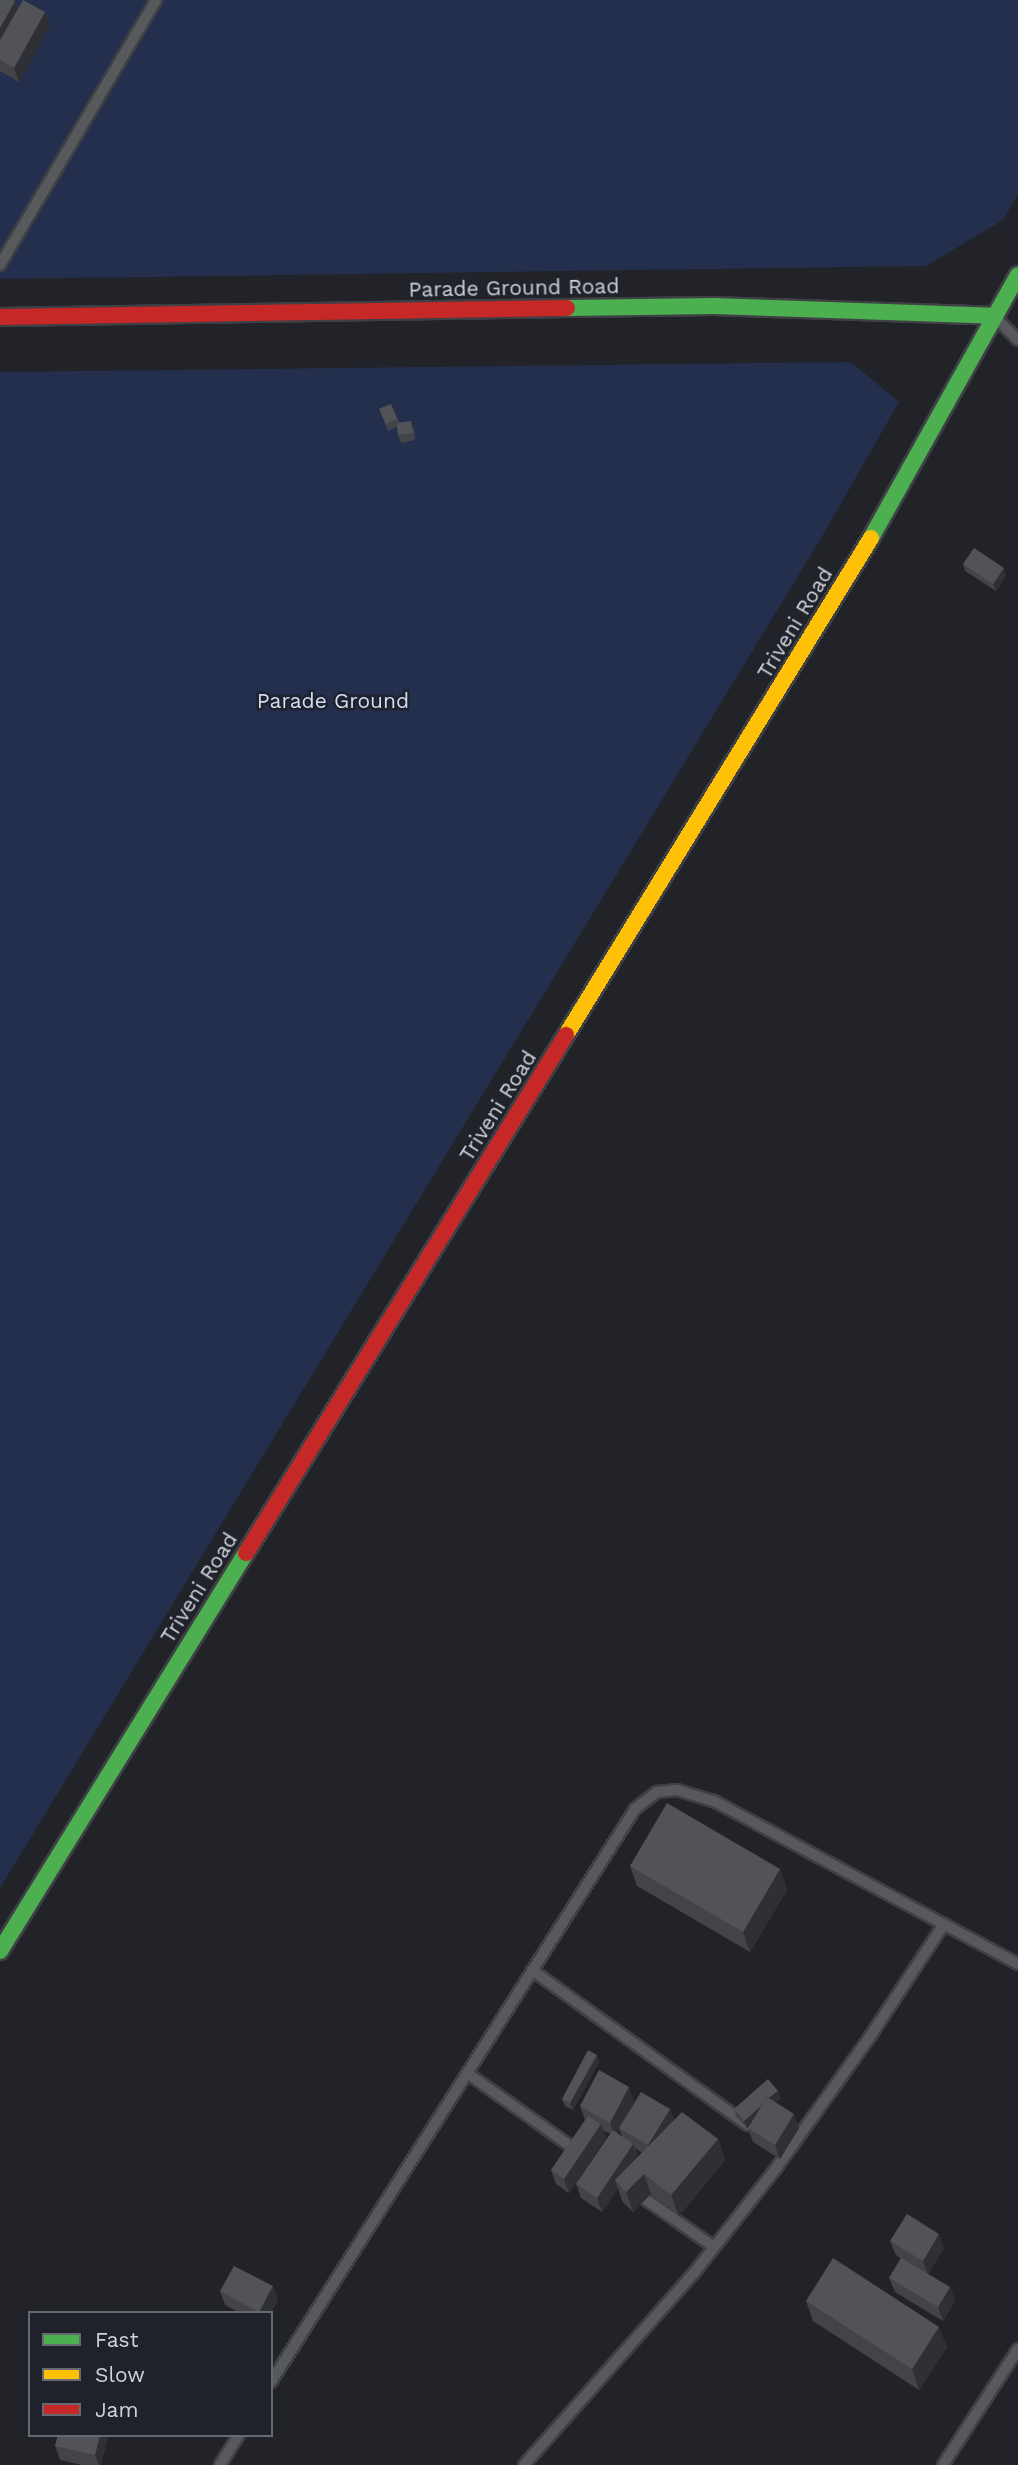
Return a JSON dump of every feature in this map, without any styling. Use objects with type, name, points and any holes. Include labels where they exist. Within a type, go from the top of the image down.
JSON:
[{"type":"main road","name":"Triveni Road","points":[[0,1951],[841,590],[1018,275]]},
{"type":"main road","name":"Parade Ground Road","points":[[0,317],[714,306],[994,316]]},
{"type":"lane","points":[[0,265],[156,0]]},
{"type":"lane","points":[[994,316],[1018,340]]},
{"type":"lane","points":[[273,2379],[635,1809],[657,1792],[677,1790],[714,1801],[1018,1964]]},
{"type":"lane","points":[[524,2465],[714,2247],[787,2153],[871,2035],[944,1924]]},
{"type":"lane","points":[[533,1970],[754,2129]]},
{"type":"lane","points":[[467,2073],[590,2160]]},
{"type":"lane","points":[[776,2145],[787,2153]]},
{"type":"lane","points":[[624,2184],[714,2247]]},
{"type":"lane","points":[[943,2465],[1018,2349]]},
{"type":"lane","points":[[220,2465],[238,2437]]},
{"type":"green space","points":[[0,0],[1018,0],[1018,194],[1003,220],[926,266],[0,279]]},
{"type":"green space","name":"Parade Ground","points":[[851,362],[899,402],[820,540],[0,1888],[0,372]]},
{"type":"building","points":[[0,0],[15,1],[0,28]]},
{"type":"building","points":[[23,0],[45,12],[14,68],[0,60],[0,40]]},
{"type":"building","points":[[391,404],[397,419],[386,424],[379,409]]},
{"type":"building","points":[[411,421],[413,433],[398,435],[397,423]]},
{"type":"building","points":[[974,548],[1004,568],[993,584],[963,564]]},
{"type":"building","points":[[667,1803],[780,1869],[743,1932],[630,1866]]},
{"type":"building","points":[[588,2050],[597,2055],[570,2103],[562,2099]]},
{"type":"building","points":[[599,2070],[629,2087],[610,2123],[580,2106]]},
{"type":"building","points":[[768,2079],[778,2091],[767,2097],[744,2121],[734,2109]]},
{"type":"building","points":[[641,2092],[670,2109],[648,2145],[619,2128]]},
{"type":"building","points":[[767,2097],[794,2114],[775,2145],[748,2128]]},
{"type":"building","points":[[682,2112],[718,2139],[671,2195],[644,2174],[626,2192],[615,2180]]},
{"type":"building","points":[[588,2116],[601,2124],[564,2179],[551,2170]]},
{"type":"building","points":[[613,2130],[633,2144],[597,2198],[576,2184]]},
{"type":"building","points":[[907,2214],[939,2234],[923,2261],[890,2241]]},
{"type":"building","points":[[833,2258],[939,2327],[912,2369],[806,2301]]},
{"type":"building","points":[[901,2258],[950,2287],[938,2307],[889,2278]]},
{"type":"building","points":[[234,2266],[273,2286],[260,2311],[220,2291]]},
{"type":"building","points":[[57,2437],[100,2437],[95,2455],[55,2446]]},
{"type":"traffic: fast","points":[[871,538],[1018,275]]},
{"type":"traffic: fast","points":[[567,308],[714,306],[994,316]]},
{"type":"traffic: fast","points":[[0,1951],[246,1553]]},
{"type":"traffic: slow","points":[[566,1035],[871,538]]},
{"type":"traffic: jam","points":[[0,317],[567,308]]},
{"type":"traffic: jam","points":[[246,1553],[566,1035]]}]
